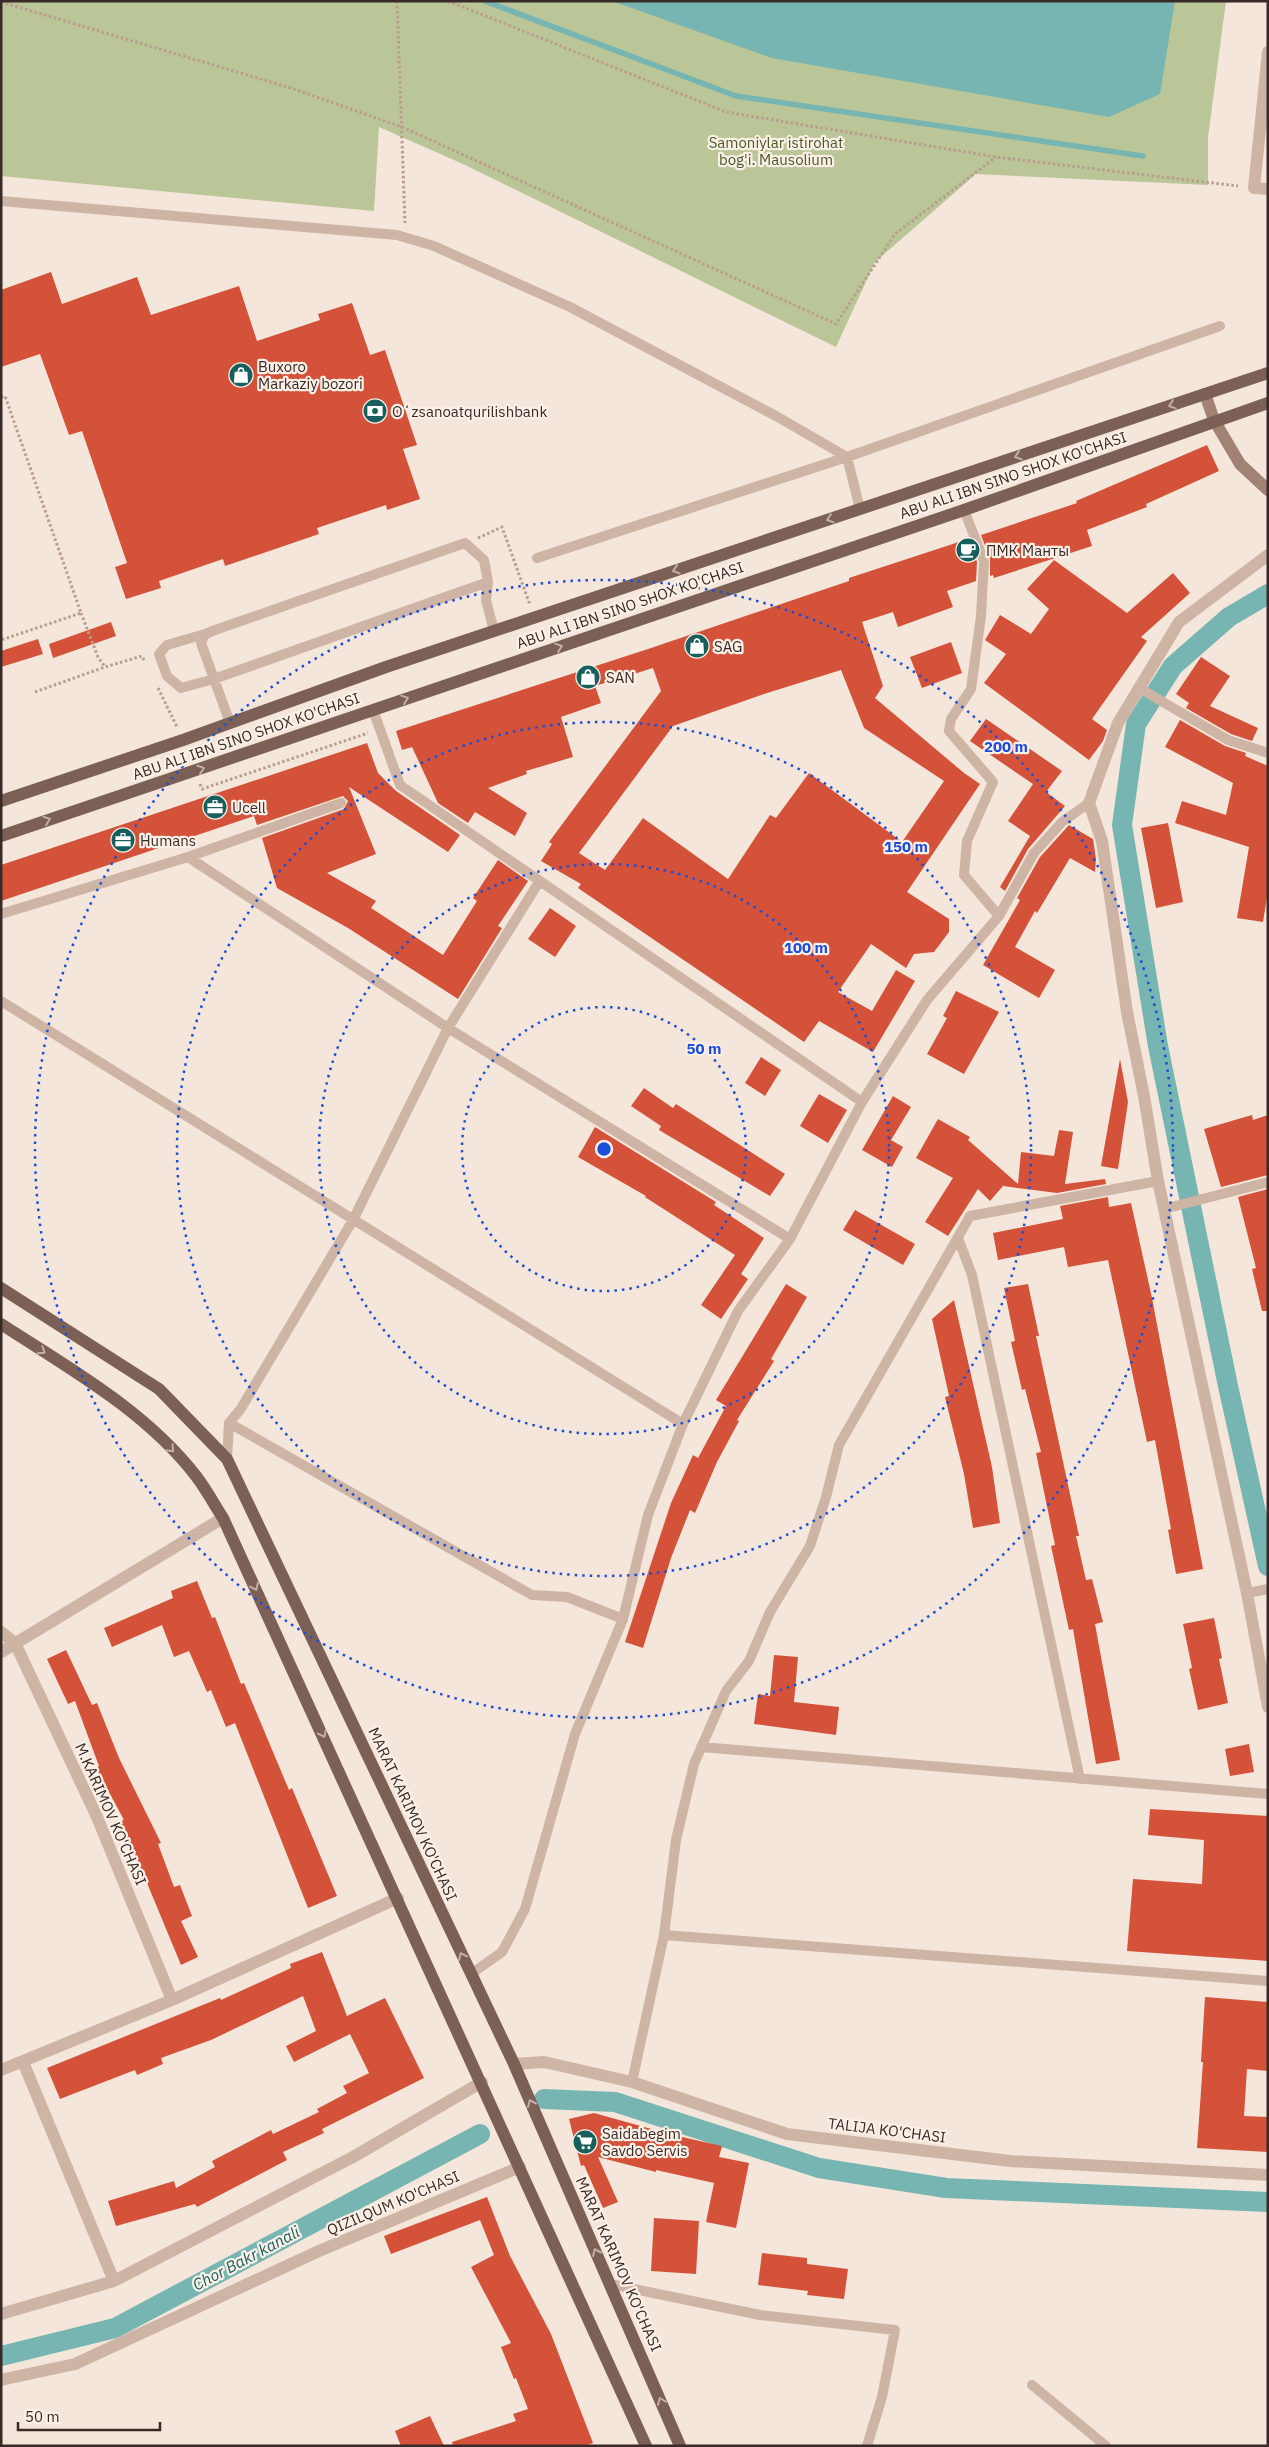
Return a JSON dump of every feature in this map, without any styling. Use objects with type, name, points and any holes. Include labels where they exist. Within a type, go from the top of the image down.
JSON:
[{"type":"main road","name":"ABU ALI IBN SINO SHOX KO'CHASI","points":[[1,801],[534,617],[1268,373]]},
{"type":"main road","name":"ABU ALI IBN SINO SHOX KO'CHASI","points":[[1,836],[964,510],[1214,420],[1268,403]]},
{"type":"main road","name":"MARAT KARIMOV KO'CHASI","points":[[1,1288],[159,1389],[227,1459],[514,2064],[680,2446]]},
{"type":"main road","points":[[1,1324],[80,1375],[152,1430],[196,1476],[223,1518],[482,2082],[646,2446]]},
{"type":"street","points":[[1268,52],[1254,188],[1268,189]]},
{"type":"street","points":[[1205,394],[1214,420],[1240,464],[1268,490]]},
{"type":"street","points":[[1268,555],[1179,622],[1118,723],[1089,803],[1102,841],[1127,1012],[1144,1096],[1158,1181],[1247,1593],[1268,1707]]},
{"type":"street","points":[[1,1652],[223,1518]]},
{"type":"street","name":"M.KARIMOV KO'CHASI","points":[[1,1632],[15,1643],[97,1817],[172,2000]]},
{"type":"street","points":[[1,2070],[172,2000],[398,1898]]},
{"type":"street","points":[[23,2062],[114,2281]]},
{"type":"street","name":"TALIJA KO'CHASI","points":[[514,2064],[544,2062],[632,2082],[787,2134],[1010,2161],[1268,2175]]},
{"type":"street","points":[[1,2314],[114,2281],[353,2157],[482,2082]]},
{"type":"street","name":"QIZILQUM KO'CHASI","points":[[1,2380],[75,2364],[319,2251],[520,2167]]},
{"type":"lane","points":[[1,201],[397,235],[434,246],[570,307],[776,416],[847,457],[860,509]]},
{"type":"lane","points":[[536,558],[847,457],[1220,326]]},
{"type":"lane","points":[[964,510],[984,561],[981,616],[971,689],[951,719],[949,731],[994,782],[967,841],[964,876],[998,916]]},
{"type":"lane","points":[[488,582],[214,680],[181,688],[167,676],[159,654],[167,645],[205,634],[466,543],[484,560],[488,582],[486,600],[494,631]]},
{"type":"lane","points":[[205,634],[201,643],[230,723]]},
{"type":"lane","points":[[1139,688],[1228,740],[1268,753]]},
{"type":"lane","points":[[373,710],[400,785],[862,1102]]},
{"type":"lane","points":[[1,914],[188,857],[341,803]]},
{"type":"lane","points":[[471,1974],[502,1952],[525,1909],[575,1734],[623,1619],[648,1515],[683,1424],[738,1311],[790,1239],[862,1102],[927,1000],[998,916],[1034,853],[1062,822],[1089,803]]},
{"type":"lane","points":[[188,857],[448,1028],[790,1239]]},
{"type":"lane","points":[[227,1459],[229,1423],[240,1410],[353,1220],[448,1028],[539,882]]},
{"type":"lane","points":[[1,1001],[683,1424]]},
{"type":"lane","points":[[632,2082],[664,1935],[676,1840],[694,1764],[726,1691],[749,1661],[770,1612],[810,1546],[826,1497],[839,1445],[970,1216],[1158,1181]]},
{"type":"lane","points":[[1164,1209],[1268,1182]]},
{"type":"lane","points":[[958,1238],[972,1275],[1080,1779]]},
{"type":"lane","points":[[229,1423],[532,1595],[567,1597],[623,1619]]},
{"type":"lane","points":[[1247,1593],[1268,1589]]},
{"type":"lane","points":[[701,1747],[1268,1794]]},
{"type":"lane","points":[[664,1935],[1268,1981]]},
{"type":"lane","points":[[610,2284],[760,2315],[895,2330],[882,2397],[867,2446]]},
{"type":"lane","points":[[1032,2385],[1106,2446]]},
{"type":"path","points":[[397,1],[405,237]]},
{"type":"path","points":[[448,1],[726,112],[996,157],[1254,188]]},
{"type":"path","points":[[1,2],[291,88],[402,127],[836,324],[895,234],[996,157]]},
{"type":"path","points":[[1,397],[5,396],[81,613],[1,640]]},
{"type":"path","points":[[466,543],[502,527],[534,617]]},
{"type":"path","points":[[35,692],[105,667]]},
{"type":"green space","name":"Samoniylar istirohat bog'i. Mausolium","points":[[1,1],[1226,1],[1208,137],[1208,185],[976,174],[875,262],[836,347],[463,164],[379,127],[374,211],[1,176]]},
{"type":"water","points":[[612,1],[1175,1],[1160,94],[1109,117],[772,58]]},
{"type":"building","points":[[51,272],[62,304],[137,277],[151,315],[239,286],[257,341],[320,320],[318,314],[352,303],[370,355],[385,350],[417,445],[403,449],[420,499],[387,510],[386,505],[317,528],[319,534],[225,566],[223,559],[159,581],[161,588],[126,599],[115,567],[127,563],[82,431],[69,435],[40,354],[1,367],[1,290]]},
{"type":"building","points":[[1207,445],[1219,471],[1146,504],[1147,507],[1087,530],[1092,546],[994,578],[993,575],[990,576],[990,559],[981,535],[1077,503],[1076,501]]},
{"type":"building","points":[[968,539],[977,562],[976,581],[947,591],[953,607],[898,627],[893,612],[862,622],[883,686],[875,698],[964,773],[980,784],[907,892],[949,919],[949,932],[934,952],[914,954],[906,968],[871,944],[838,992],[872,1011],[896,970],[915,981],[873,1052],[819,1021],[804,1042],[578,888],[581,884],[541,861],[552,844],[549,842],[661,691],[653,668],[595,686],[601,703],[561,717],[573,757],[526,771],[527,774],[488,788],[527,813],[515,836],[475,812],[468,823],[438,803],[412,747],[402,750],[396,731],[648,649],[849,581],[849,578]],"holes":[[[841,670],[864,728],[944,781],[902,842],[809,773],[776,818],[770,815],[728,879],[643,818],[605,870],[579,853],[673,726],[764,694]]]},
{"type":"building","points":[[1054,560],[1127,613],[1173,573],[1190,593],[1141,637],[1147,641],[1092,719],[1107,730],[1103,741],[1089,760],[984,683],[1006,654],[985,640],[1000,615],[1031,634],[1049,609],[1027,589]]},
{"type":"building","points":[[111,622],[116,636],[53,658],[49,644]]},
{"type":"building","points":[[38,639],[43,654],[1,667],[1,651]]},
{"type":"building","points":[[951,642],[962,673],[922,688],[910,657]]},
{"type":"building","points":[[1201,657],[1230,676],[1210,706],[1258,728],[1252,741],[1231,734],[1186,708],[1189,703],[1176,694]]},
{"type":"building","points":[[986,719],[1062,771],[1046,792],[1065,806],[1028,849],[1005,891],[1000,887],[1030,836],[1008,821],[1033,784],[970,741]]},
{"type":"building","points":[[1180,720],[1225,746],[1246,753],[1245,756],[1268,766],[1268,891],[1263,922],[1237,918],[1249,847],[1175,823],[1182,801],[1226,815],[1233,783],[1165,747]]},
{"type":"building","points":[[367,743],[378,773],[396,791],[460,835],[448,852],[349,787],[376,854],[327,873],[376,901],[371,908],[443,955],[477,901],[473,898],[498,860],[528,881],[498,926],[502,928],[458,999],[348,928],[277,888],[262,838],[344,809],[348,801],[343,796],[257,825],[254,816],[1,901],[1,865]]},
{"type":"building","points":[[1168,823],[1183,902],[1156,908],[1141,828]]},
{"type":"building","points":[[1069,825],[1093,839],[1096,859],[1095,872],[1070,858],[1037,913],[1035,911],[1015,947],[1055,970],[1039,998],[983,965],[1020,900],[1017,898],[1040,857]]},
{"type":"building","points":[[550,908],[576,926],[555,957],[528,939]]},
{"type":"building","points":[[956,991],[999,1012],[964,1074],[927,1054],[947,1018],[943,1016]]},
{"type":"building","points":[[761,1057],[781,1070],[765,1096],[745,1083]]},
{"type":"building","points":[[1120,1059],[1128,1102],[1118,1169],[1101,1166]]},
{"type":"building","points":[[644,1088],[673,1108],[676,1104],[785,1174],[770,1196],[659,1130],[661,1126],[631,1106]]},
{"type":"building","points":[[819,1094],[847,1110],[828,1143],[800,1126]]},
{"type":"building","points":[[893,1096],[911,1107],[891,1140],[903,1147],[892,1167],[862,1150]]},
{"type":"building","points":[[1252,1115],[1253,1120],[1268,1115],[1268,1175],[1221,1187],[1204,1129]]},
{"type":"building","points":[[938,1119],[970,1137],[968,1140],[1018,1184],[1021,1152],[1054,1156],[1059,1130],[1073,1132],[1065,1184],[1105,1179],[1106,1184],[1057,1193],[1003,1186],[990,1201],[978,1189],[948,1236],[925,1222],[953,1178],[916,1158]]},
{"type":"building","points":[[595,1127],[716,1202],[714,1205],[764,1238],[741,1274],[748,1279],[721,1319],[701,1305],[735,1255],[646,1196],[578,1157]]},
{"type":"building","points":[[1268,1189],[1268,1311],[1262,1311],[1252,1269],[1256,1268],[1238,1197]]},
{"type":"building","points":[[1108,1197],[1109,1207],[1131,1203],[1152,1298],[1203,1569],[1176,1574],[1168,1530],[1171,1529],[1155,1440],[1147,1442],[1108,1260],[1068,1267],[1064,1247],[998,1260],[993,1233],[1063,1219],[1060,1206]]},
{"type":"building","points":[[855,1210],[915,1244],[903,1265],[843,1230]]},
{"type":"building","points":[[786,1284],[807,1297],[771,1359],[774,1361],[737,1420],[739,1421],[717,1462],[695,1513],[690,1510],[671,1558],[643,1648],[625,1642],[671,1503],[693,1455],[698,1458],[726,1406],[716,1400]]},
{"type":"building","points":[[1028,1284],[1039,1336],[1036,1336],[1079,1536],[1076,1536],[1086,1580],[1092,1579],[1103,1622],[1095,1624],[1120,1760],[1096,1764],[1073,1629],[1069,1630],[1051,1546],[1055,1545],[1036,1453],[1041,1452],[1025,1389],[1022,1390],[1011,1342],[1015,1341],[1004,1288]]},
{"type":"building","points":[[954,1300],[992,1467],[1000,1523],[973,1528],[964,1474],[945,1397],[949,1396],[932,1319]]},
{"type":"building","points":[[197,1581],[212,1618],[215,1617],[241,1684],[244,1683],[289,1790],[292,1788],[337,1896],[308,1908],[235,1723],[226,1727],[211,1690],[207,1692],[189,1651],[174,1657],[162,1625],[112,1647],[104,1628],[173,1598],[171,1591]]},
{"type":"building","points":[[1214,1618],[1222,1658],[1219,1659],[1228,1703],[1198,1710],[1189,1669],[1192,1668],[1183,1624]]},
{"type":"building","points":[[66,1650],[92,1705],[97,1703],[119,1758],[161,1843],[158,1844],[174,1887],[180,1885],[192,1916],[181,1921],[198,1957],[181,1965],[135,1854],[133,1855],[118,1822],[124,1820],[96,1768],[99,1766],[75,1701],[68,1704],[47,1659]]},
{"type":"building","points":[[774,1655],[798,1657],[794,1702],[839,1707],[836,1735],[754,1724],[758,1694],[770,1696]]},
{"type":"building","points":[[1249,1744],[1254,1772],[1230,1776],[1225,1749]]},
{"type":"building","points":[[1150,1809],[1268,1816],[1268,1961],[1127,1951],[1133,1879],[1202,1884],[1204,1840],[1148,1835]]},
{"type":"building","points":[[322,1952],[347,2016],[385,1998],[424,2078],[322,2129],[324,2133],[283,2152],[287,2160],[197,2207],[195,2204],[116,2226],[108,2201],[174,2181],[176,2188],[215,2167],[212,2161],[271,2130],[273,2134],[319,2112],[317,2109],[347,2093],[343,2086],[369,2073],[350,2034],[294,2062],[286,2046],[316,2031],[303,1996],[211,2040],[161,2058],[163,2064],[137,2075],[135,2070],[60,2099],[47,2068],[220,1998],[221,2000],[291,1968],[290,1964]]},
{"type":"building","points":[[1205,1997],[1268,2002],[1268,2071],[1247,2069],[1244,2116],[1268,2117],[1268,2152],[1197,2148]]},
{"type":"building","points":[[594,2113],[673,2135],[722,2146],[719,2157],[749,2163],[736,2228],[706,2222],[714,2183],[656,2170],[656,2172],[598,2157],[618,2202],[603,2208],[584,2165],[581,2166],[569,2119]]},
{"type":"building","points":[[487,2197],[510,2256],[551,2334],[593,2443],[585,2446],[453,2446],[452,2442],[516,2421],[513,2414],[528,2409],[501,2347],[511,2343],[471,2267],[494,2255],[480,2220],[391,2254],[384,2236]]},
{"type":"building","points":[[654,2218],[699,2221],[696,2274],[651,2271]]},
{"type":"building","points":[[762,2253],[807,2258],[807,2264],[848,2269],[844,2299],[807,2295],[808,2291],[758,2285]]},
{"type":"building","points":[[430,2416],[444,2446],[401,2446],[395,2431]]},
{"type":"waterway","points":[[485,1],[736,96],[1143,156]]},
{"type":"waterway","points":[[1268,594],[1229,617],[1173,666],[1136,724],[1122,825],[1158,1046],[1228,1386],[1268,1566]]},
{"type":"waterway","points":[[544,2099],[615,2102],[819,2168],[946,2188],[1268,2202]]},
{"type":"waterway","name":"Chor Bakr kanali","points":[[1,2356],[115,2328],[480,2134]]},
{"type":"place","name":"Buxoro Markaziy bozori","points":[[241,375]]},
{"type":"place","name":"Oʻzsanoatqurilishbank","points":[[375,411]]},
{"type":"place","name":"ПМК Манты","points":[[968,550]]},
{"type":"place","name":"SAG","points":[[697,646]]},
{"type":"place","name":"SAN","points":[[588,677]]},
{"type":"place","name":"Ucell","points":[[215,807]]},
{"type":"place","name":"Humans","points":[[123,840]]},
{"type":"place","name":"Saidabegim Savdo Servis","points":[[585,2142]]}]
